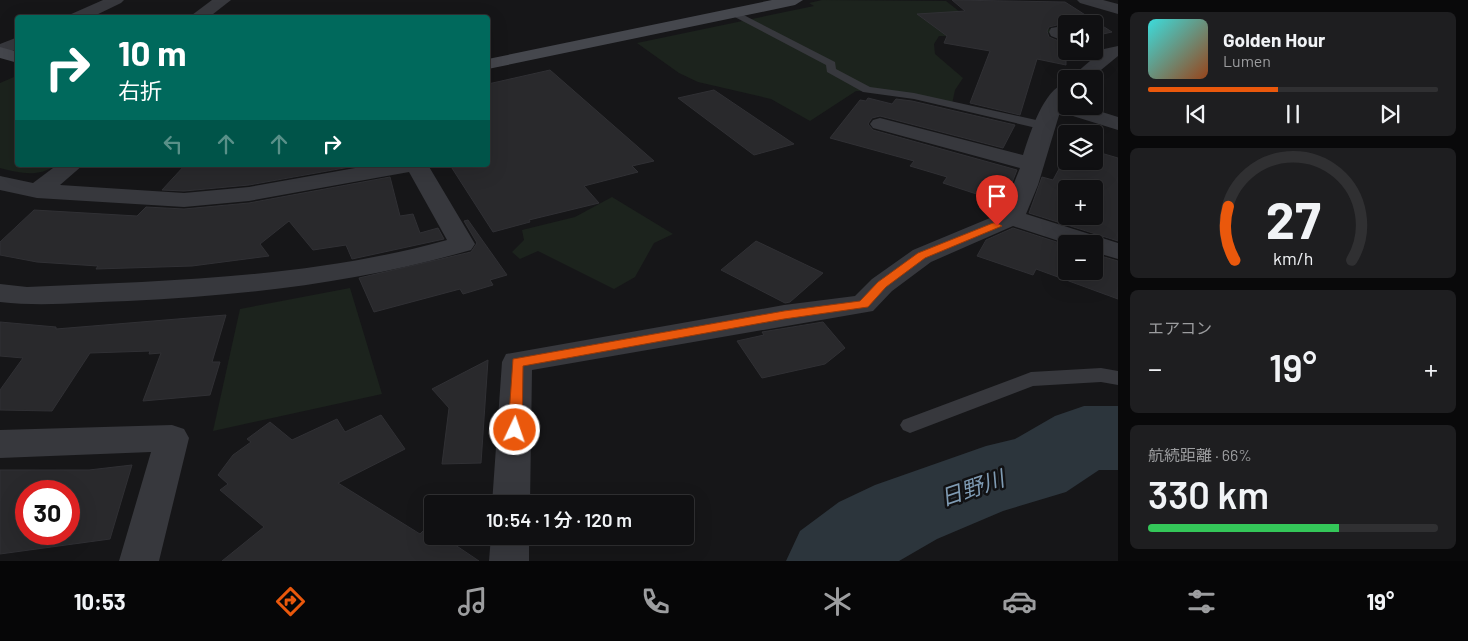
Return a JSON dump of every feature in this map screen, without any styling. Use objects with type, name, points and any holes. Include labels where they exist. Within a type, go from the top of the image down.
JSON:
[{"type":"street","points":[[85,0],[112,2]]},
{"type":"street","points":[[200,15],[223,0]]},
{"type":"street","points":[[490,64],[796,0]]},
{"type":"street","points":[[1085,0],[1118,9]]},
{"type":"street","points":[[83,15],[112,2]]},
{"type":"street","points":[[0,51],[15,44]]},
{"type":"street","points":[[0,51],[15,57]]},
{"type":"street","points":[[1087,70],[1106,52]]},
{"type":"street","points":[[1012,218],[1025,188],[1045,126],[1058,102]]},
{"type":"street","points":[[1099,115],[1118,124]]},
{"type":"street","points":[[880,124],[1032,164]]},
{"type":"street","points":[[37,192],[69,167]]},
{"type":"street","points":[[0,183],[37,192],[184,200],[249,194],[399,167]]},
{"type":"street","points":[[0,293],[27,296],[201,288],[305,278],[361,269],[436,252],[462,244],[419,167]]},
{"type":"street","points":[[511,495],[517,362],[784,315],[863,304],[882,285],[922,256],[1012,218],[1118,251]]},
{"type":"street","points":[[0,444],[172,438],[139,561]]},
{"type":"street","points":[[509,561],[510,545]]},
{"type":"lane","points":[[734,13],[831,64],[831,70],[867,90],[914,96],[1045,126]]},
{"type":"lane","points":[[910,425],[1031,379],[1101,375],[1118,378]]},
{"type":"shaded area","points":[[822,0],[946,1],[978,26],[1036,23],[1054,31],[1030,38],[939,36],[934,44],[935,54],[963,78],[955,90],[952,104],[856,91],[810,121],[771,99],[698,82],[679,73],[637,43],[814,6],[809,3]]},
{"type":"shaded area","points":[[15,78],[15,167],[52,167],[35,173],[21,173],[0,168],[0,83]]},
{"type":"shaded area","points":[[612,197],[673,234],[654,243],[635,277],[614,289],[538,251],[520,259],[512,252],[524,240],[522,230],[575,217]]},
{"type":"shaded area","points":[[350,288],[382,394],[213,431],[240,309]]},
{"type":"building","points":[[952,0],[1065,2],[1085,15],[1058,15],[1058,25],[1049,27],[1047,31],[1049,37],[1058,41],[1058,60],[1066,60],[1066,65],[1037,59],[1020,115],[970,103],[990,51],[944,43],[947,36],[917,14],[965,11]]},
{"type":"building","points":[[1103,26],[1112,32],[1103,34]]},
{"type":"building","points":[[550,70],[654,161],[632,166],[638,172],[584,186],[599,203],[529,220],[530,222],[493,232],[451,167],[490,167],[490,84]]},
{"type":"building","points":[[714,90],[794,144],[754,155],[678,98]]},
{"type":"building","points":[[868,98],[892,104],[896,99],[912,101],[1015,125],[1003,148],[880,116],[872,118],[868,124],[873,130],[1017,170],[1004,203],[943,183],[947,177],[910,166],[914,161],[830,138],[860,100],[866,101]]},
{"type":"building","points":[[1103,154],[1118,158],[1118,241],[1067,225],[1103,225],[1103,180],[1058,180],[1058,222],[1029,213],[1042,177],[1053,180],[1058,170],[1103,170]]},
{"type":"building","points":[[183,167],[350,167],[249,185],[184,191],[162,190]]},
{"type":"building","points":[[390,177],[400,216],[413,214],[420,233],[438,228],[444,239],[352,259],[346,245],[313,250],[289,221],[260,244],[269,256],[192,266],[96,269],[98,266],[37,262],[0,255],[0,242],[34,210],[137,216],[146,207],[184,209],[249,203]]},
{"type":"building","points":[[468,220],[507,275],[490,280],[493,285],[463,294],[460,289],[374,312],[359,278],[471,252],[477,243],[464,221]]},
{"type":"building","points":[[1013,228],[1058,242],[1058,277],[1036,269],[1033,275],[977,256],[986,240]]},
{"type":"building","points":[[756,241],[823,273],[790,302],[785,303],[721,270]]},
{"type":"building","points":[[1103,257],[1118,261],[1118,299],[1066,280],[1103,280]]},
{"type":"building","points":[[226,315],[212,362],[220,362],[210,395],[143,401],[161,353],[149,354],[150,351],[90,353],[52,411],[0,410],[0,390],[23,358],[0,356],[0,322],[56,327],[56,329]]},
{"type":"building","points":[[823,322],[845,348],[825,364],[762,378],[737,341],[764,335],[762,332]]},
{"type":"building","points":[[488,360],[481,463],[442,464],[449,408],[432,389]]},
{"type":"building","points":[[381,415],[405,449],[338,483],[420,534],[424,530],[424,545],[455,545],[479,561],[222,561],[264,527],[220,490],[228,484],[218,475],[233,455],[251,442],[247,439],[270,422],[292,440],[337,419],[345,432]]},
{"type":"building","points":[[132,465],[110,539],[80,543],[80,480],[15,480],[15,545],[66,545],[0,554],[0,470],[89,470]]},
{"type":"waterway","name":"日野川","points":[[833,561],[871,530],[906,512],[986,481],[1036,468],[1084,438],[1118,438]]},
{"type":"route","points":[[515,430],[517,362],[784,315],[863,304],[882,285],[922,256],[956,240],[997,226]]}]
